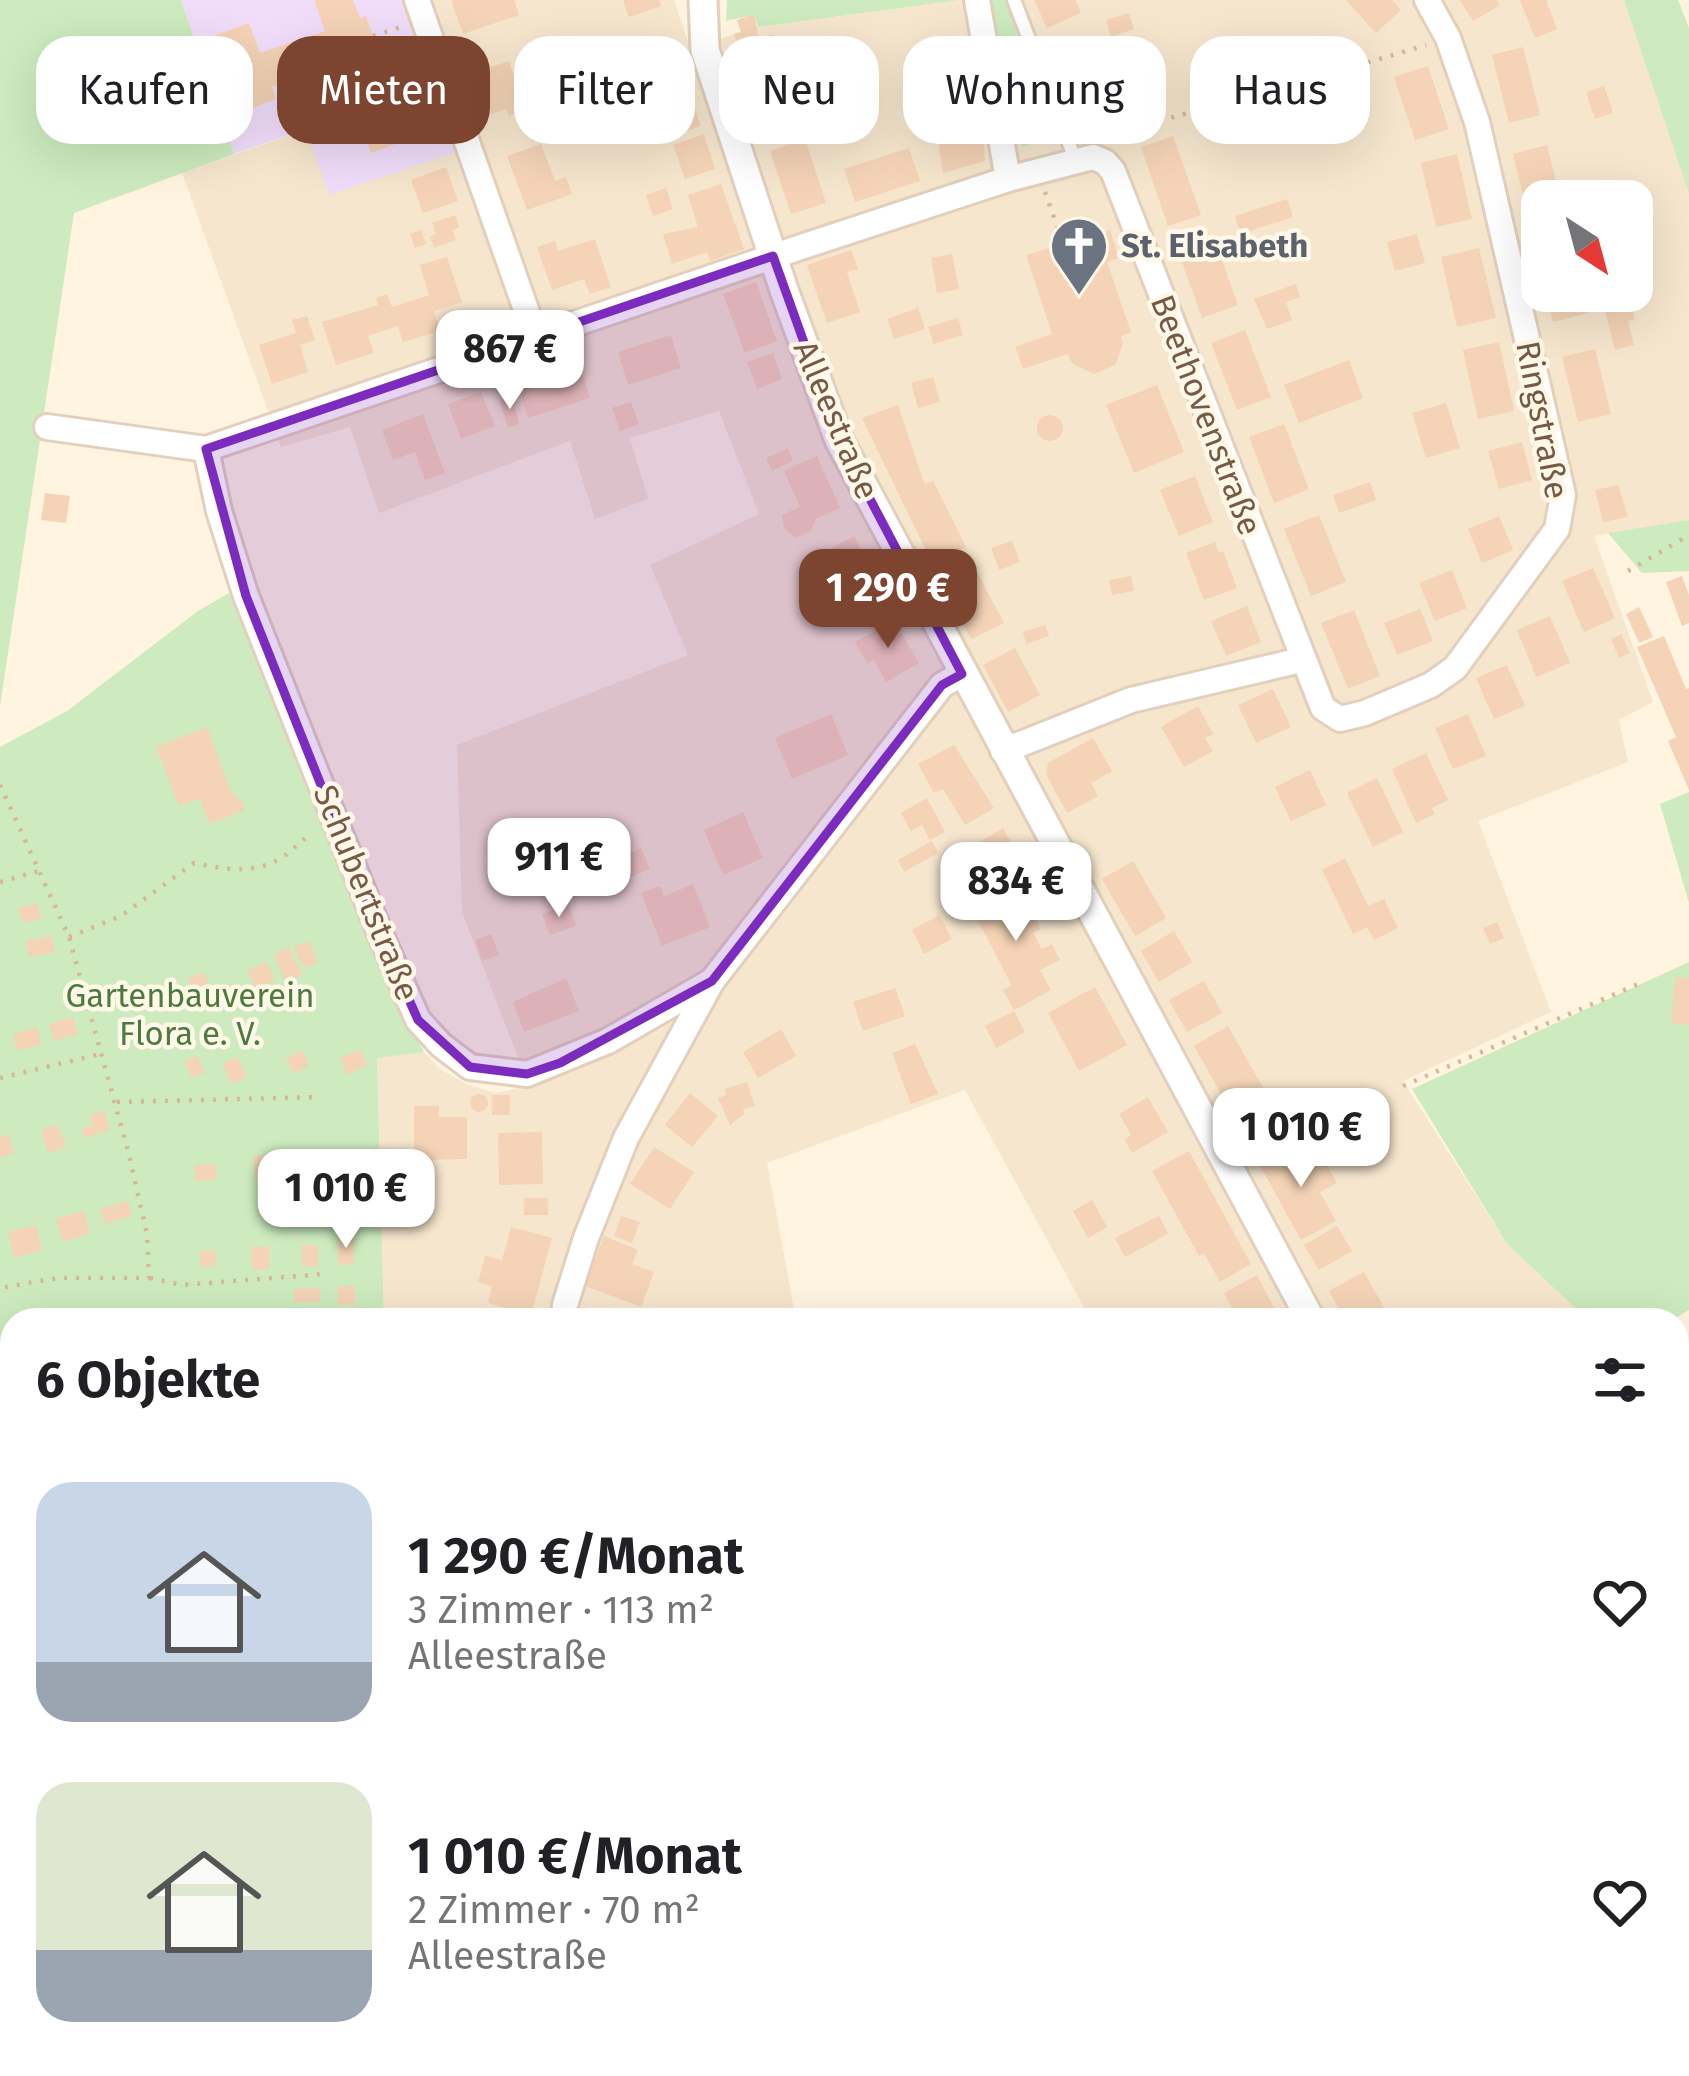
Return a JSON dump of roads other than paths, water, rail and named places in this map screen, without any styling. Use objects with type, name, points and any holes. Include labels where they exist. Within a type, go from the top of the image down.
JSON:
[{"type":"street","name":"Alleestraße","points":[[703,0],[705,50],[839,440],[1305,1308]]},
{"type":"street","points":[[977,0],[1008,179]]},
{"type":"street","name":"Ringstraße","points":[[1301,660],[1323,708],[1340,719],[1431,685],[1455,668],[1557,529],[1563,495],[1477,122],[1448,38],[1427,0]]},
{"type":"street","points":[[420,10],[536,338]]},
{"type":"street","points":[[47,427],[206,449],[773,256],[1084,158]]},
{"type":"street","name":"Beethovenstraße","points":[[1084,158],[1106,162],[1113,171],[1301,660]]},
{"type":"street","name":"Schubertstraße","points":[[206,449],[219,511],[246,596],[418,1020],[470,1067],[526,1074],[608,1041],[712,981]]},
{"type":"street","points":[[1004,751],[1131,700],[1301,660]]},
{"type":"street","name":"Schubertstraße","points":[[565,1308],[586,1238],[626,1138],[712,981],[942,685],[962,674]]},
{"type":"lane","points":[[1014,0],[1084,158]]},
{"type":"place","name":"St. Elisabeth","points":[[1079,297]]},
{"type":"park label","name":"Gartenbauverein Flora e. V.","points":[[190,1015]]}]
